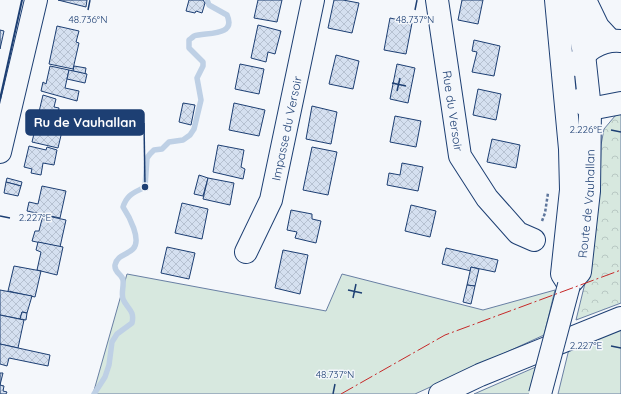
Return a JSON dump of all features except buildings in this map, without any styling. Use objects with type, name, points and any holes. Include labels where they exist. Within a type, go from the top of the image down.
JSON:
[{"type":"main road","points":[[0,152],[36,0]]},
{"type":"main road","name":"Impasse du Versoir","points":[[246,252],[271,200],[313,0]]},
{"type":"main road","name":"Rue du Versoir","points":[[437,0],[460,156],[487,198],[518,234],[534,240]]},
{"type":"main road","name":"Route de Vauhallan","points":[[556,0],[570,149],[571,190],[562,274],[569,285]]},
{"type":"main road","name":"Route de Vauhallan","points":[[540,394],[569,285],[580,272],[589,191],[590,109],[584,54],[575,0]]},
{"type":"main road","points":[[585,0],[598,27],[615,40]]},
{"type":"main road","points":[[615,40],[584,54],[564,83],[575,97],[590,109],[621,103]]},
{"type":"main road","points":[[440,394],[480,375],[621,318]]},
{"type":"green space","points":[[621,113],[621,303],[576,320],[586,279],[600,192],[601,145],[604,129],[615,116]]},
{"type":"green space","points":[[127,274],[326,311],[342,274],[483,310],[555,290],[544,335],[415,394],[93,394]]},
{"type":"green space","points":[[621,330],[621,394],[558,394],[569,349]]},
{"type":"green space","points":[[538,366],[530,394],[474,394]]},
{"type":"waterway","points":[[94,394],[105,377],[109,365],[112,342],[117,334],[132,323],[133,319],[132,312],[122,296],[123,280],[115,268],[118,259],[133,249],[136,240],[134,228],[123,207],[129,197],[145,187],[147,158],[150,154],[154,150],[162,149],[169,142],[183,140],[190,135],[194,129],[201,100],[197,78],[203,66],[203,62],[189,48],[189,40],[194,36],[218,32],[228,27],[229,22],[227,15],[209,5],[207,0]]},
{"type":"wall","points":[[0,99],[22,0]]},
{"type":"power","points":[[341,394],[445,335],[621,270]]},
{"type":"place","name":"Ru de Vauhallan","points":[[145,187]]}]
